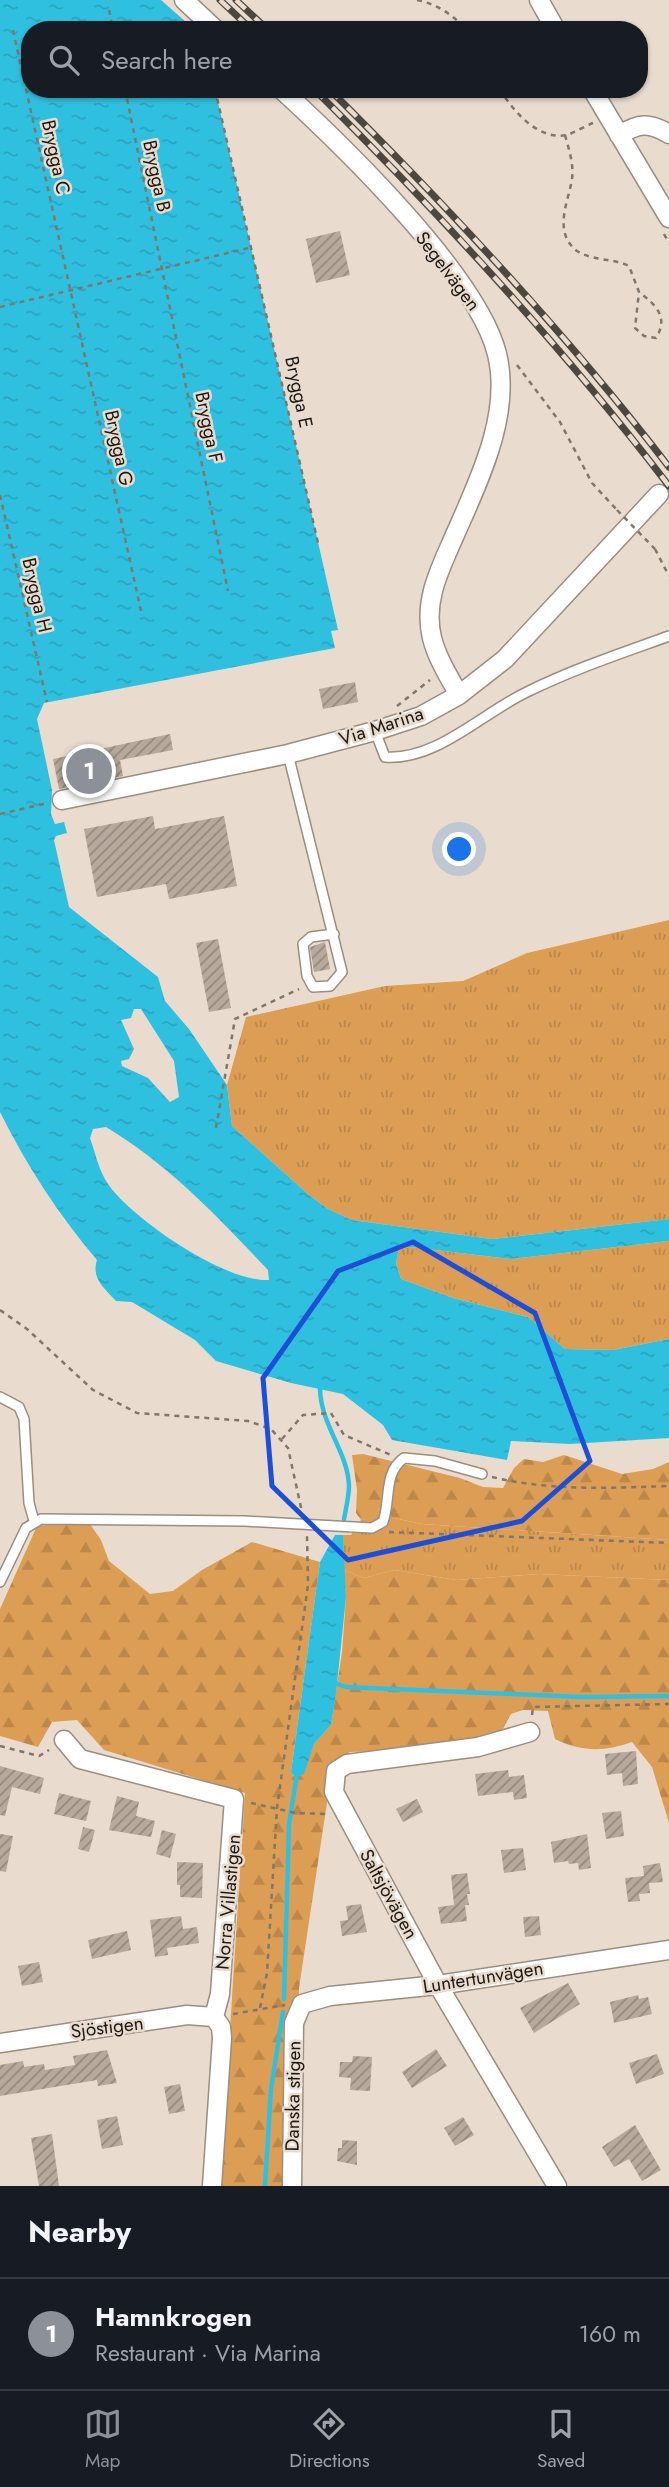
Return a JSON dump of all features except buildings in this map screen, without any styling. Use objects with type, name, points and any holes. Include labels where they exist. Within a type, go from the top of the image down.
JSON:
[{"type":"street","points":[[184,0],[206,21]]},
{"type":"street","points":[[539,0],[551,21]]},
{"type":"street","name":"Segelvägen","points":[[290,98],[386,195],[436,251],[472,298],[497,351],[498,414],[490,450],[432,585],[429,611],[432,638],[459,695]]},
{"type":"street","points":[[597,98],[669,218]]},
{"type":"street","points":[[619,135],[636,124],[653,125],[669,134]]},
{"type":"street","name":"Via Marina","points":[[62,800],[288,754],[421,716],[459,695],[505,659],[659,494]]},
{"type":"street","name":"Saltsjövägen","points":[[530,1732],[478,1747],[347,1765],[336,1772],[333,1784],[334,1792],[438,1985],[557,2186]]},
{"type":"street","points":[[64,1740],[80,1759],[234,1799]]},
{"type":"street","name":"Norra Villastigen","points":[[212,2186],[222,2038],[221,2028],[214,2017],[220,1994],[234,1799]]},
{"type":"street","name":"Luntertunvägen","points":[[298,2007],[330,1996],[438,1985],[669,1950]]},
{"type":"street","name":"Danska stigen","points":[[292,2186],[294,2023],[298,2007]]},
{"type":"street","name":"Sjöstigen","points":[[0,2043],[187,2015],[214,2017]]},
{"type":"lane","points":[[374,731],[385,757],[405,759],[439,743],[526,692],[585,666],[669,636]]},
{"type":"lane","points":[[288,754],[316,879],[334,934],[342,972],[330,986],[313,987],[310,984],[303,944],[311,937],[334,934]]},
{"type":"lane","points":[[0,1397],[19,1407],[24,1419],[29,1503],[34,1521]]},
{"type":"lane","points":[[0,1582],[26,1528],[34,1521],[54,1517],[244,1521],[356,1529],[376,1526],[383,1522],[388,1507],[389,1477],[404,1458],[435,1461],[482,1474]]},
{"type":"path","points":[[417,0],[430,2],[458,21]]},
{"type":"path","points":[[109,10],[111,21]]},
{"type":"path","name":"Brygga C","points":[[13,30],[21,66]]},
{"type":"path","name":"Brygga C","points":[[28,98],[71,290]]},
{"type":"path","name":"Brygga B","points":[[127,98],[162,268]]},
{"type":"path","name":"Brygga E","points":[[217,98],[318,543]]},
{"type":"path","points":[[505,98],[516,116],[540,130],[565,135],[596,121]]},
{"type":"path","points":[[565,135],[572,163],[572,181],[565,200],[563,218],[568,239],[577,251],[591,256],[617,259],[629,266],[639,292],[635,328],[644,337],[656,338],[663,330],[665,317],[659,307],[639,292]]},
{"type":"path","points":[[0,307],[253,247]]},
{"type":"path","name":"Brygga F","points":[[162,268],[228,591]]},
{"type":"path","name":"Brygga G","points":[[71,290],[141,611]]},
{"type":"path","points":[[497,351],[514,362],[532,384],[571,438],[592,483],[655,549],[669,576]]},
{"type":"path","name":"Brygga H","points":[[0,495],[47,702]]},
{"type":"path","points":[[391,710],[444,668]]},
{"type":"path","points":[[0,814],[62,800]]},
{"type":"path","points":[[216,1128],[235,1019],[310,984]]},
{"type":"path","points":[[0,1310],[27,1329],[93,1390],[128,1409],[157,1417],[248,1421],[271,1429],[288,1448],[306,1526],[308,1584],[277,1808],[267,1973],[260,2008]]},
{"type":"path","points":[[282,1439],[303,1415],[331,1413],[344,1435],[391,1455],[399,1462]]},
{"type":"path","points":[[482,1474],[528,1485],[582,1489],[669,1486]]},
{"type":"path","points":[[376,1526],[380,1531],[669,1543]]},
{"type":"path","points":[[530,1732],[533,1707],[669,1704]]},
{"type":"path","points":[[0,1746],[39,1756],[64,1740]]},
{"type":"path","points":[[234,1799],[313,1815],[344,1811]]},
{"type":"path","points":[[214,2017],[292,2004],[298,2007]]},
{"type":"highlighted area","points":[[413,1242],[535,1313],[590,1461],[522,1521],[348,1560],[272,1486],[263,1378],[338,1271]]},
{"type":"green space","points":[[669,920],[669,1219],[492,1239],[352,1220],[328,1209],[309,1195],[232,1126],[227,1085],[246,1017],[385,986],[463,981],[527,953]]},
{"type":"green space","points":[[669,1241],[669,1339],[613,1350],[565,1349],[528,1317],[453,1298],[401,1279],[396,1263],[399,1248],[410,1247],[511,1259]]},
{"type":"green space","points":[[363,1454],[460,1478],[483,1487],[503,1488],[514,1468],[524,1459],[543,1462],[564,1455],[622,1474],[653,1469],[669,1462],[669,1540],[422,1524],[394,1518],[379,1509],[374,1518],[361,1520],[356,1513],[357,1490],[352,1455]]},
{"type":"green space","points":[[379,1509],[394,1518],[422,1524],[669,1540],[669,1580],[539,1574],[457,1580],[394,1570],[364,1578],[344,1570],[343,1535],[351,1535],[361,1520],[374,1517]]},
{"type":"green space","points":[[90,1524],[101,1540],[109,1561],[150,1594],[173,1591],[202,1570],[252,1542],[320,1562],[291,1772],[295,1778],[303,1774],[314,1744],[331,1725],[342,1652],[346,1597],[344,1570],[364,1578],[394,1570],[457,1580],[539,1574],[669,1580],[669,1823],[652,1767],[632,1742],[613,1748],[594,1749],[565,1743],[555,1739],[548,1711],[523,1710],[511,1714],[499,1736],[433,1749],[350,1752],[333,1763],[299,1988],[298,2186],[220,2186],[245,1793],[104,1750],[77,1720],[52,1722],[38,1747],[0,1736],[0,1609],[37,1526]]},
{"type":"water","points":[[0,0],[161,0],[185,21],[21,21],[21,98],[217,98],[338,630],[331,631],[335,648],[44,703],[37,719],[52,790],[51,814],[55,824],[64,822],[67,833],[56,836],[54,840],[69,907],[158,977],[165,1001],[189,1029],[227,1085],[232,1126],[328,1209],[352,1220],[492,1239],[669,1219],[669,1241],[511,1259],[410,1247],[399,1248],[396,1263],[401,1279],[453,1298],[528,1317],[565,1349],[613,1350],[669,1339],[669,1438],[570,1444],[511,1441],[507,1460],[392,1440],[383,1425],[343,1394],[291,1383],[216,1361],[195,1340],[132,1302],[116,1301],[97,1277],[97,1260],[69,1225],[21,1151],[0,1112]],"holes":[[[134,1009],[141,1009],[174,1061],[179,1097],[170,1102],[148,1078],[122,1066],[121,1061],[129,1059],[134,1049],[121,1020],[131,1018]],[[106,1127],[129,1142],[192,1193],[268,1270],[269,1280],[251,1278],[205,1260],[158,1231],[120,1198],[105,1179],[90,1138],[93,1129]]]},
{"type":"water","points":[[335,1535],[343,1535],[346,1597],[331,1725],[314,1744],[304,1774],[295,1778],[291,1772],[320,1562]]},
{"type":"waterway","points":[[320,1389],[325,1415],[348,1474],[349,1490],[344,1519]]},
{"type":"waterway","points":[[335,1683],[346,1687],[582,1697],[669,1696]]},
{"type":"waterway","points":[[284,1999],[289,1824],[297,1774]]},
{"type":"waterway","points":[[265,2186],[271,2089],[283,2012]]},
{"type":"railway","points":[[220,0],[242,21]]},
{"type":"railway","points":[[236,0],[258,21]]},
{"type":"railway","points":[[323,98],[407,184],[542,331],[669,486]]},
{"type":"railway","points":[[338,98],[505,272],[589,368],[669,467]]},
{"type":"place","name":"Hamnkrogen","points":[[89,771]]}]
